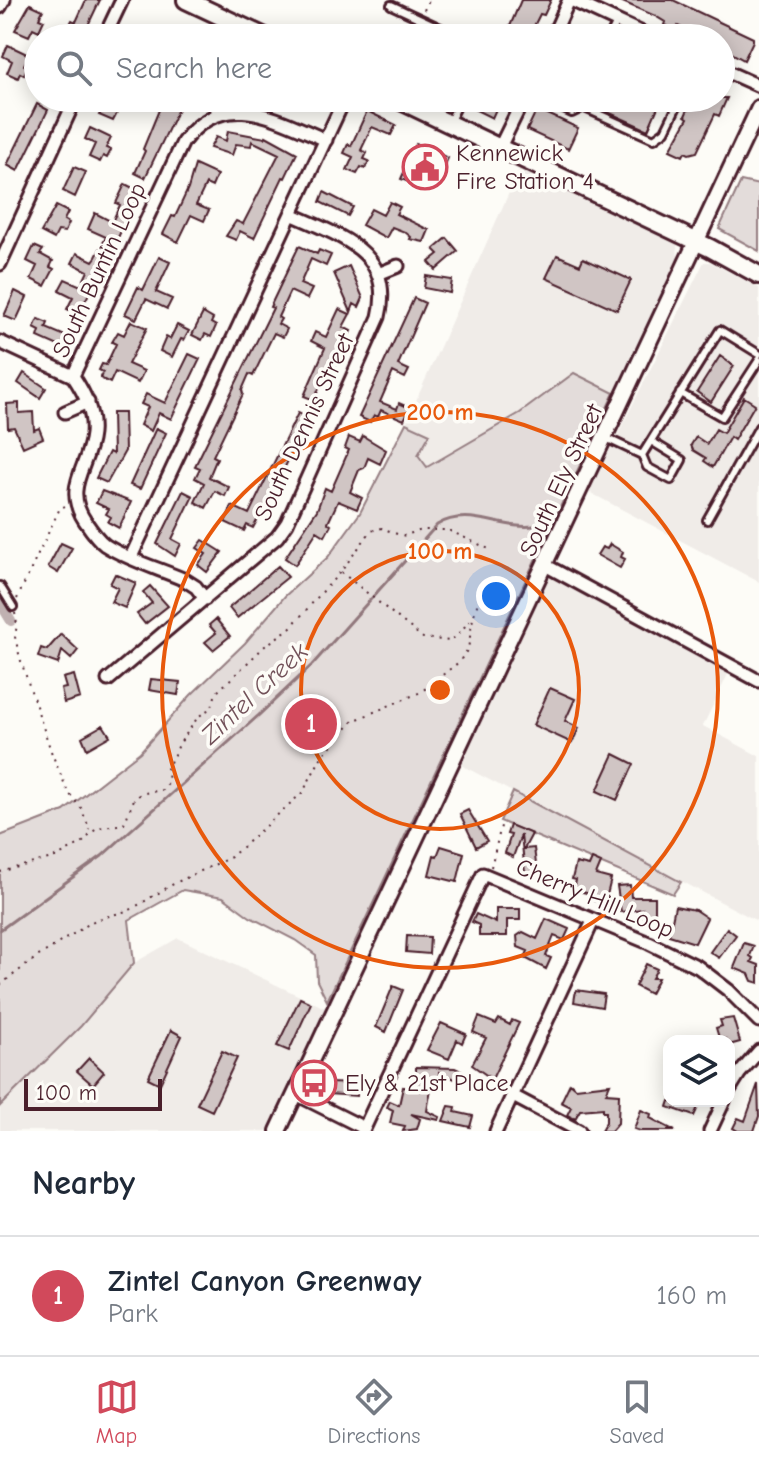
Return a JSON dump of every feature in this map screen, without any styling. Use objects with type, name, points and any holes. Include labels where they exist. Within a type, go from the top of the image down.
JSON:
[{"type":"main road","points":[[186,0],[237,24]]},
{"type":"main road","points":[[425,112],[697,242],[759,275]]},
{"type":"street","points":[[0,7],[4,0]]},
{"type":"street","points":[[111,24],[122,0]]},
{"type":"street","points":[[559,24],[570,0],[622,24]]},
{"type":"street","points":[[735,75],[759,86]]},
{"type":"street","name":"South Ely Street","points":[[278,1131],[759,108]]},
{"type":"street","points":[[0,264],[70,112]]},
{"type":"street","points":[[219,114],[234,112]]},
{"type":"street","points":[[254,112],[326,140]]},
{"type":"street","points":[[131,557],[339,112]]},
{"type":"street","points":[[500,147],[517,112]]},
{"type":"street","name":"South Buntin Loop","points":[[77,503],[77,476],[90,447],[92,434],[88,402],[73,376],[183,142],[192,130],[219,114]]},
{"type":"street","points":[[291,214],[352,242],[363,251],[378,274],[398,266]]},
{"type":"street","name":"South Dennis Street","points":[[108,680],[265,549],[287,523],[379,317],[383,291],[378,274]]},
{"type":"street","points":[[0,342],[73,376]]},
{"type":"street","points":[[65,412],[88,402]]},
{"type":"street","points":[[77,503],[80,514],[105,545],[185,580],[196,587],[205,599]]},
{"type":"street","points":[[545,565],[759,681]]},
{"type":"street","name":"Cherry Hill Loop","points":[[363,1129],[483,874],[649,943],[698,967],[728,990],[759,1021]]},
{"type":"street","points":[[496,1131],[593,921]]},
{"type":"street","points":[[735,1080],[759,1051]]},
{"type":"street","points":[[296,1094],[363,1129]]},
{"type":"street","points":[[513,1096],[579,1131]]},
{"type":"street","points":[[710,1131],[721,1107]]},
{"type":"lane","points":[[391,5],[431,24]]},
{"type":"lane","points":[[449,123],[454,112]]},
{"type":"lane","points":[[595,112],[654,139],[665,131],[674,112]]},
{"type":"lane","points":[[642,455],[680,393],[720,330],[759,357],[722,417],[680,393]]},
{"type":"lane","points":[[707,520],[759,427]]},
{"type":"lane","points":[[606,438],[642,455],[647,467],[671,480],[682,460],[651,441]]},
{"type":"lane","points":[[0,586],[13,607]]},
{"type":"path","points":[[420,19],[429,0]]},
{"type":"path","points":[[77,503],[60,508],[13,607],[20,658],[52,754],[68,792],[81,808],[91,832]]},
{"type":"path","points":[[0,872],[59,856],[83,842],[97,828],[124,824],[134,798],[144,791],[163,790],[169,781],[167,768],[180,743],[198,717],[212,707],[216,693],[265,646],[290,628],[340,572],[371,531],[382,528],[402,536],[422,530],[448,530],[489,549]]},
{"type":"path","points":[[340,572],[423,638],[451,641],[473,618]]},
{"type":"path","points":[[0,985],[95,920],[130,910],[175,883],[231,857],[303,792],[322,756],[353,721],[421,692],[459,662],[468,649],[478,602]]},
{"type":"path","points":[[487,876],[502,822]]},
{"type":"shaded area","points":[[520,168],[677,244],[678,259],[614,393],[574,373],[520,413],[427,468],[418,456],[430,434],[406,423]]},
{"type":"shaded area","points":[[741,181],[759,185],[759,251],[719,229]]},
{"type":"shaded area","points":[[704,262],[710,262],[759,288],[759,582],[589,492]]},
{"type":"shaded area","points":[[574,373],[614,393],[327,1001],[317,981],[316,955],[295,940],[250,917],[223,897],[183,890],[129,920],[134,963],[81,1026],[0,1106],[0,836],[64,811],[140,752],[191,695],[245,643],[285,596],[328,557],[360,513],[406,423],[430,434],[418,455],[427,467],[520,413]]},
{"type":"shaded area","points":[[550,575],[729,672],[703,726],[759,756],[759,922],[461,765]]},
{"type":"shaded area","points":[[513,792],[681,882],[673,894],[500,821]]},
{"type":"shaded area","points":[[178,938],[325,1008],[268,1131],[0,1131],[0,1106],[81,1026],[134,963]]},
{"type":"building","points":[[86,0],[100,0],[89,24],[70,24],[72,20],[76,22]]},
{"type":"building","points":[[521,0],[551,0],[544,15],[540,14],[535,24],[511,24]]},
{"type":"building","points":[[618,0],[673,0],[724,24],[664,24],[655,16]]},
{"type":"building","points":[[30,4],[43,10],[39,18],[44,20],[42,24],[24,24],[24,34],[15,30]]},
{"type":"building","points":[[735,29],[753,38],[744,60],[735,55]]},
{"type":"building","points":[[8,45],[24,53],[24,75],[20,73],[18,78],[7,73],[12,61],[3,56]]},
{"type":"building","points":[[33,112],[47,112],[18,171],[7,165]]},
{"type":"building","points":[[101,112],[118,112],[113,121],[99,115]]},
{"type":"building","points":[[158,112],[177,112],[145,178],[135,173],[145,151],[143,149]]},
{"type":"building","points":[[367,112],[396,125],[391,135],[372,127],[361,150],[367,153],[364,159],[369,161],[365,169],[361,167],[357,174],[347,170],[353,157],[344,153],[348,144],[351,146]]},
{"type":"building","points":[[480,112],[495,112],[492,118]]},
{"type":"building","points":[[536,112],[543,112],[578,128],[568,149],[527,130]]},
{"type":"building","points":[[608,112],[656,112],[648,130]]},
{"type":"building","points":[[687,112],[721,112],[719,116],[715,114],[697,152],[685,152],[683,156],[670,150],[688,118],[685,116]]},
{"type":"building","points":[[90,128],[111,138],[106,148],[111,150],[107,158],[103,156],[100,162],[89,157],[95,144],[85,139]]},
{"type":"building","points":[[228,131],[266,136],[297,153],[254,238],[240,231],[236,240],[226,236],[236,221],[243,224],[279,154],[252,141],[251,146],[236,144],[232,155],[210,148],[216,137],[226,141]]},
{"type":"building","name":"Kennewick Fire Station 4","points":[[416,144],[448,158],[437,183],[418,175],[414,184],[401,179]]},
{"type":"building","points":[[195,165],[217,175],[212,187],[206,184],[196,205],[209,210],[204,221],[191,215],[178,242],[163,234],[188,189]]},
{"type":"building","points":[[74,167],[86,172],[75,197],[63,191]]},
{"type":"building","points":[[125,184],[139,191],[112,251],[78,314],[67,309],[73,297],[59,290],[65,279],[81,286],[88,271],[72,263],[77,253],[93,261],[96,257],[106,237],[88,229],[95,213],[112,222]]},
{"type":"building","points":[[324,192],[353,207],[348,216],[320,202]]},
{"type":"building","points":[[390,202],[400,207],[396,214],[429,230],[424,242],[410,239],[405,232],[392,227],[386,238],[362,225],[371,209],[383,215]]},
{"type":"building","points":[[56,206],[68,212],[64,220],[69,223],[65,232],[58,231],[54,239],[41,232]]},
{"type":"building","points":[[447,238],[458,251],[436,270],[429,262],[439,254],[434,249]]},
{"type":"building","points":[[34,246],[43,250],[40,254],[53,261],[50,267],[54,269],[45,286],[31,279],[37,266],[27,261]]},
{"type":"building","points":[[299,246],[317,254],[319,250],[331,255],[326,266],[311,259],[300,284],[312,289],[307,299],[290,291],[278,317],[281,319],[278,324],[287,329],[283,337],[274,333],[253,376],[249,374],[243,394],[213,456],[217,458],[209,477],[229,487],[225,496],[215,491],[206,508],[195,502],[204,483],[195,478],[200,468],[195,466],[273,308],[270,307]]},
{"type":"building","points":[[557,255],[580,265],[583,258],[631,280],[617,310],[546,278]]},
{"type":"building","points":[[159,257],[170,262],[156,292],[172,299],[167,309],[146,299],[136,319],[125,314],[138,287],[143,290]]},
{"type":"building","points":[[349,266],[363,298],[359,307],[354,304],[351,312],[334,273]]},
{"type":"building","points":[[426,276],[452,280],[450,293],[424,288]]},
{"type":"building","points":[[15,291],[27,297],[16,321],[4,316]]},
{"type":"building","points":[[414,298],[425,303],[398,365],[409,370],[405,378],[393,372],[380,402],[397,409],[399,403],[410,408],[404,420],[381,410],[378,417],[374,415],[370,422],[359,417]]},
{"type":"building","points":[[339,309],[350,314],[343,327],[351,331],[347,339],[343,337],[332,361],[337,363],[331,378],[325,375],[314,400],[304,396],[325,348],[311,341],[315,332],[326,337]]},
{"type":"building","points":[[203,313],[213,319],[211,323],[216,326],[211,337],[205,334],[202,340],[192,335]]},
{"type":"building","points":[[38,319],[48,323],[46,328],[70,338],[65,349],[38,337],[40,331],[34,328]]},
{"type":"building","points":[[131,321],[147,328],[128,364],[144,371],[138,383],[115,372],[110,383],[100,378],[103,372],[99,370],[102,364],[106,365],[118,332],[124,335]]},
{"type":"building","points":[[177,325],[189,331],[172,357],[160,351],[166,337],[170,339]]},
{"type":"building","points":[[189,354],[200,359],[171,419],[159,413],[151,431],[140,425],[148,407],[141,404],[146,394],[165,403]]},
{"type":"building","points":[[720,356],[734,366],[711,402],[697,392]]},
{"type":"building","points":[[24,373],[46,388],[40,398],[18,383]]},
{"type":"building","points":[[744,397],[755,404],[734,440],[730,437],[713,467],[691,445],[696,437],[707,444],[716,429],[723,433]]},
{"type":"building","points":[[19,403],[19,413],[33,412],[34,430],[39,428],[43,438],[23,447],[14,427],[8,428],[7,404]]},
{"type":"building","points":[[112,413],[124,413],[125,451],[107,483],[96,478],[109,452],[113,454]]},
{"type":"building","points":[[298,413],[308,418],[253,528],[247,525],[244,531],[225,522],[232,506],[249,514]]},
{"type":"building","points":[[156,428],[166,433],[140,489],[130,485]]},
{"type":"building","points":[[363,436],[386,450],[380,464],[368,458],[364,468],[359,470],[350,492],[362,498],[357,509],[338,501],[325,536],[317,531],[295,565],[285,558],[317,510],[325,488],[331,491],[349,450],[345,448],[349,437],[360,442]]},
{"type":"building","points":[[102,491],[131,502],[119,528],[108,522],[111,517],[106,514],[109,509],[96,503]]},
{"type":"building","points":[[183,491],[193,496],[172,539],[181,544],[175,556],[157,544]]},
{"type":"building","points":[[203,540],[222,552],[207,572],[198,565],[206,554],[197,548]]},
{"type":"building","points":[[61,543],[72,548],[58,573],[48,567]]},
{"type":"building","points":[[610,544],[623,552],[621,557],[625,559],[620,568],[597,555],[602,547],[607,549]]},
{"type":"building","points":[[278,566],[288,577],[237,618],[229,608]]},
{"type":"building","points":[[115,574],[136,583],[125,608],[111,602],[118,588],[110,584]]},
{"type":"building","points":[[150,586],[168,606],[145,624],[137,614],[152,603],[143,592]]},
{"type":"building","points":[[216,619],[230,636],[213,650],[205,642],[216,633],[209,625]]},
{"type":"building","points":[[61,634],[78,650],[71,659],[62,651],[58,664],[38,657],[41,648],[47,650]]},
{"type":"building","points":[[74,675],[80,698],[64,703],[61,689],[66,688],[63,678]]},
{"type":"building","points":[[151,679],[180,682],[178,695],[149,690]]},
{"type":"building","points":[[550,688],[575,699],[565,721],[579,728],[572,743],[533,725]]},
{"type":"building","points":[[103,725],[110,736],[87,749],[82,737]]},
{"type":"building","points":[[614,754],[634,764],[617,800],[597,791]]},
{"type":"building","points":[[468,810],[487,841],[476,847],[460,814]]},
{"type":"building","points":[[510,825],[532,834],[524,849],[534,848],[537,872],[525,873],[521,835],[513,857],[505,853],[511,835],[507,834]]},
{"type":"building","points":[[441,846],[464,853],[457,882],[429,875],[434,855],[437,856]]},
{"type":"building","points":[[592,859],[601,863],[596,875],[611,879],[605,903],[594,901],[595,895],[574,890],[576,880],[572,879],[576,863],[589,866]]},
{"type":"building","points":[[630,885],[631,897],[655,897],[655,918],[644,918],[643,909],[621,912],[617,886]]},
{"type":"building","points":[[675,906],[695,910],[707,918],[695,943],[669,935]]},
{"type":"building","points":[[496,909],[520,909],[520,920],[507,920],[507,936],[479,936],[479,925],[472,922],[476,914],[496,923]]},
{"type":"building","points":[[546,919],[569,929],[564,940],[554,936],[546,956],[551,958],[546,969],[525,958],[528,951],[518,947],[517,936],[523,932],[537,939]]},
{"type":"building","points":[[727,928],[736,935],[719,958],[710,952]]},
{"type":"building","points":[[407,936],[430,937],[429,954],[406,952]]},
{"type":"building","points":[[744,943],[754,946],[750,956],[753,958],[751,962],[759,965],[759,983],[752,981],[749,974],[734,968]]},
{"type":"building","points":[[646,964],[657,969],[652,978],[658,978],[650,994],[635,986]]},
{"type":"building","points":[[393,986],[403,990],[386,1032],[376,1027]]},
{"type":"building","points":[[576,990],[604,994],[602,1007],[574,1002]]},
{"type":"building","points":[[300,998],[311,1003],[289,1051],[277,1046]]},
{"type":"building","points":[[479,1017],[496,1024],[499,1019],[510,1025],[512,1020],[519,1023],[492,1079],[472,1065],[486,1038],[473,1032]]},
{"type":"building","points":[[733,1018],[740,1042],[735,1043],[735,1035],[718,1035],[716,1028],[722,1026],[720,1020]]},
{"type":"building","points":[[441,1023],[466,1034],[462,1043],[457,1040],[449,1059],[427,1050]]},
{"type":"building","points":[[171,1030],[182,1036],[160,1084],[148,1078]]},
{"type":"building","points":[[222,1051],[237,1058],[212,1111],[197,1104]]},
{"type":"building","points":[[89,1058],[104,1072],[93,1085],[77,1071]]},
{"type":"building","points":[[416,1067],[455,1068],[461,1071],[457,1080],[439,1072],[439,1079],[432,1083],[427,1111],[440,1117],[439,1120],[411,1114],[420,1119],[417,1129],[403,1131],[405,1126],[390,1123],[393,1110],[387,1107],[390,1101],[399,1105],[403,1087],[416,1089]]},
{"type":"building","points":[[328,1083],[357,1084],[357,1096],[328,1094]]},
{"type":"building","points":[[570,1083],[576,1088],[610,1084],[606,1093],[619,1094],[618,1123],[611,1131],[601,1131],[606,1122],[603,1108],[580,1110],[575,1119],[567,1115],[571,1107],[561,1102]]},
{"type":"building","points":[[758,1084],[759,1116],[754,1131],[738,1131],[733,1128],[738,1118],[745,1121]]},
{"type":"building","points":[[449,1106],[456,1107],[455,1112],[473,1116],[470,1127],[443,1121]]},
{"type":"building","points":[[668,1107],[698,1107],[694,1116]]},
{"type":"building","points":[[641,1110],[651,1114],[650,1118],[675,1131],[634,1129]]},
{"type":"waterway","name":"Zintel Creek","points":[[0,930],[102,856],[259,715],[312,665],[437,525],[449,520],[473,518],[534,526]]},
{"type":"waterway","points":[[0,603],[11,621]]},
{"type":"place","name":"Kennewick Fire Station 4","points":[[425,167]]},
{"type":"place","name":"Zintel Canyon Greenway","points":[[311,724]]},
{"type":"place","name":"Ely & 21st Place","points":[[314,1083]]}]
